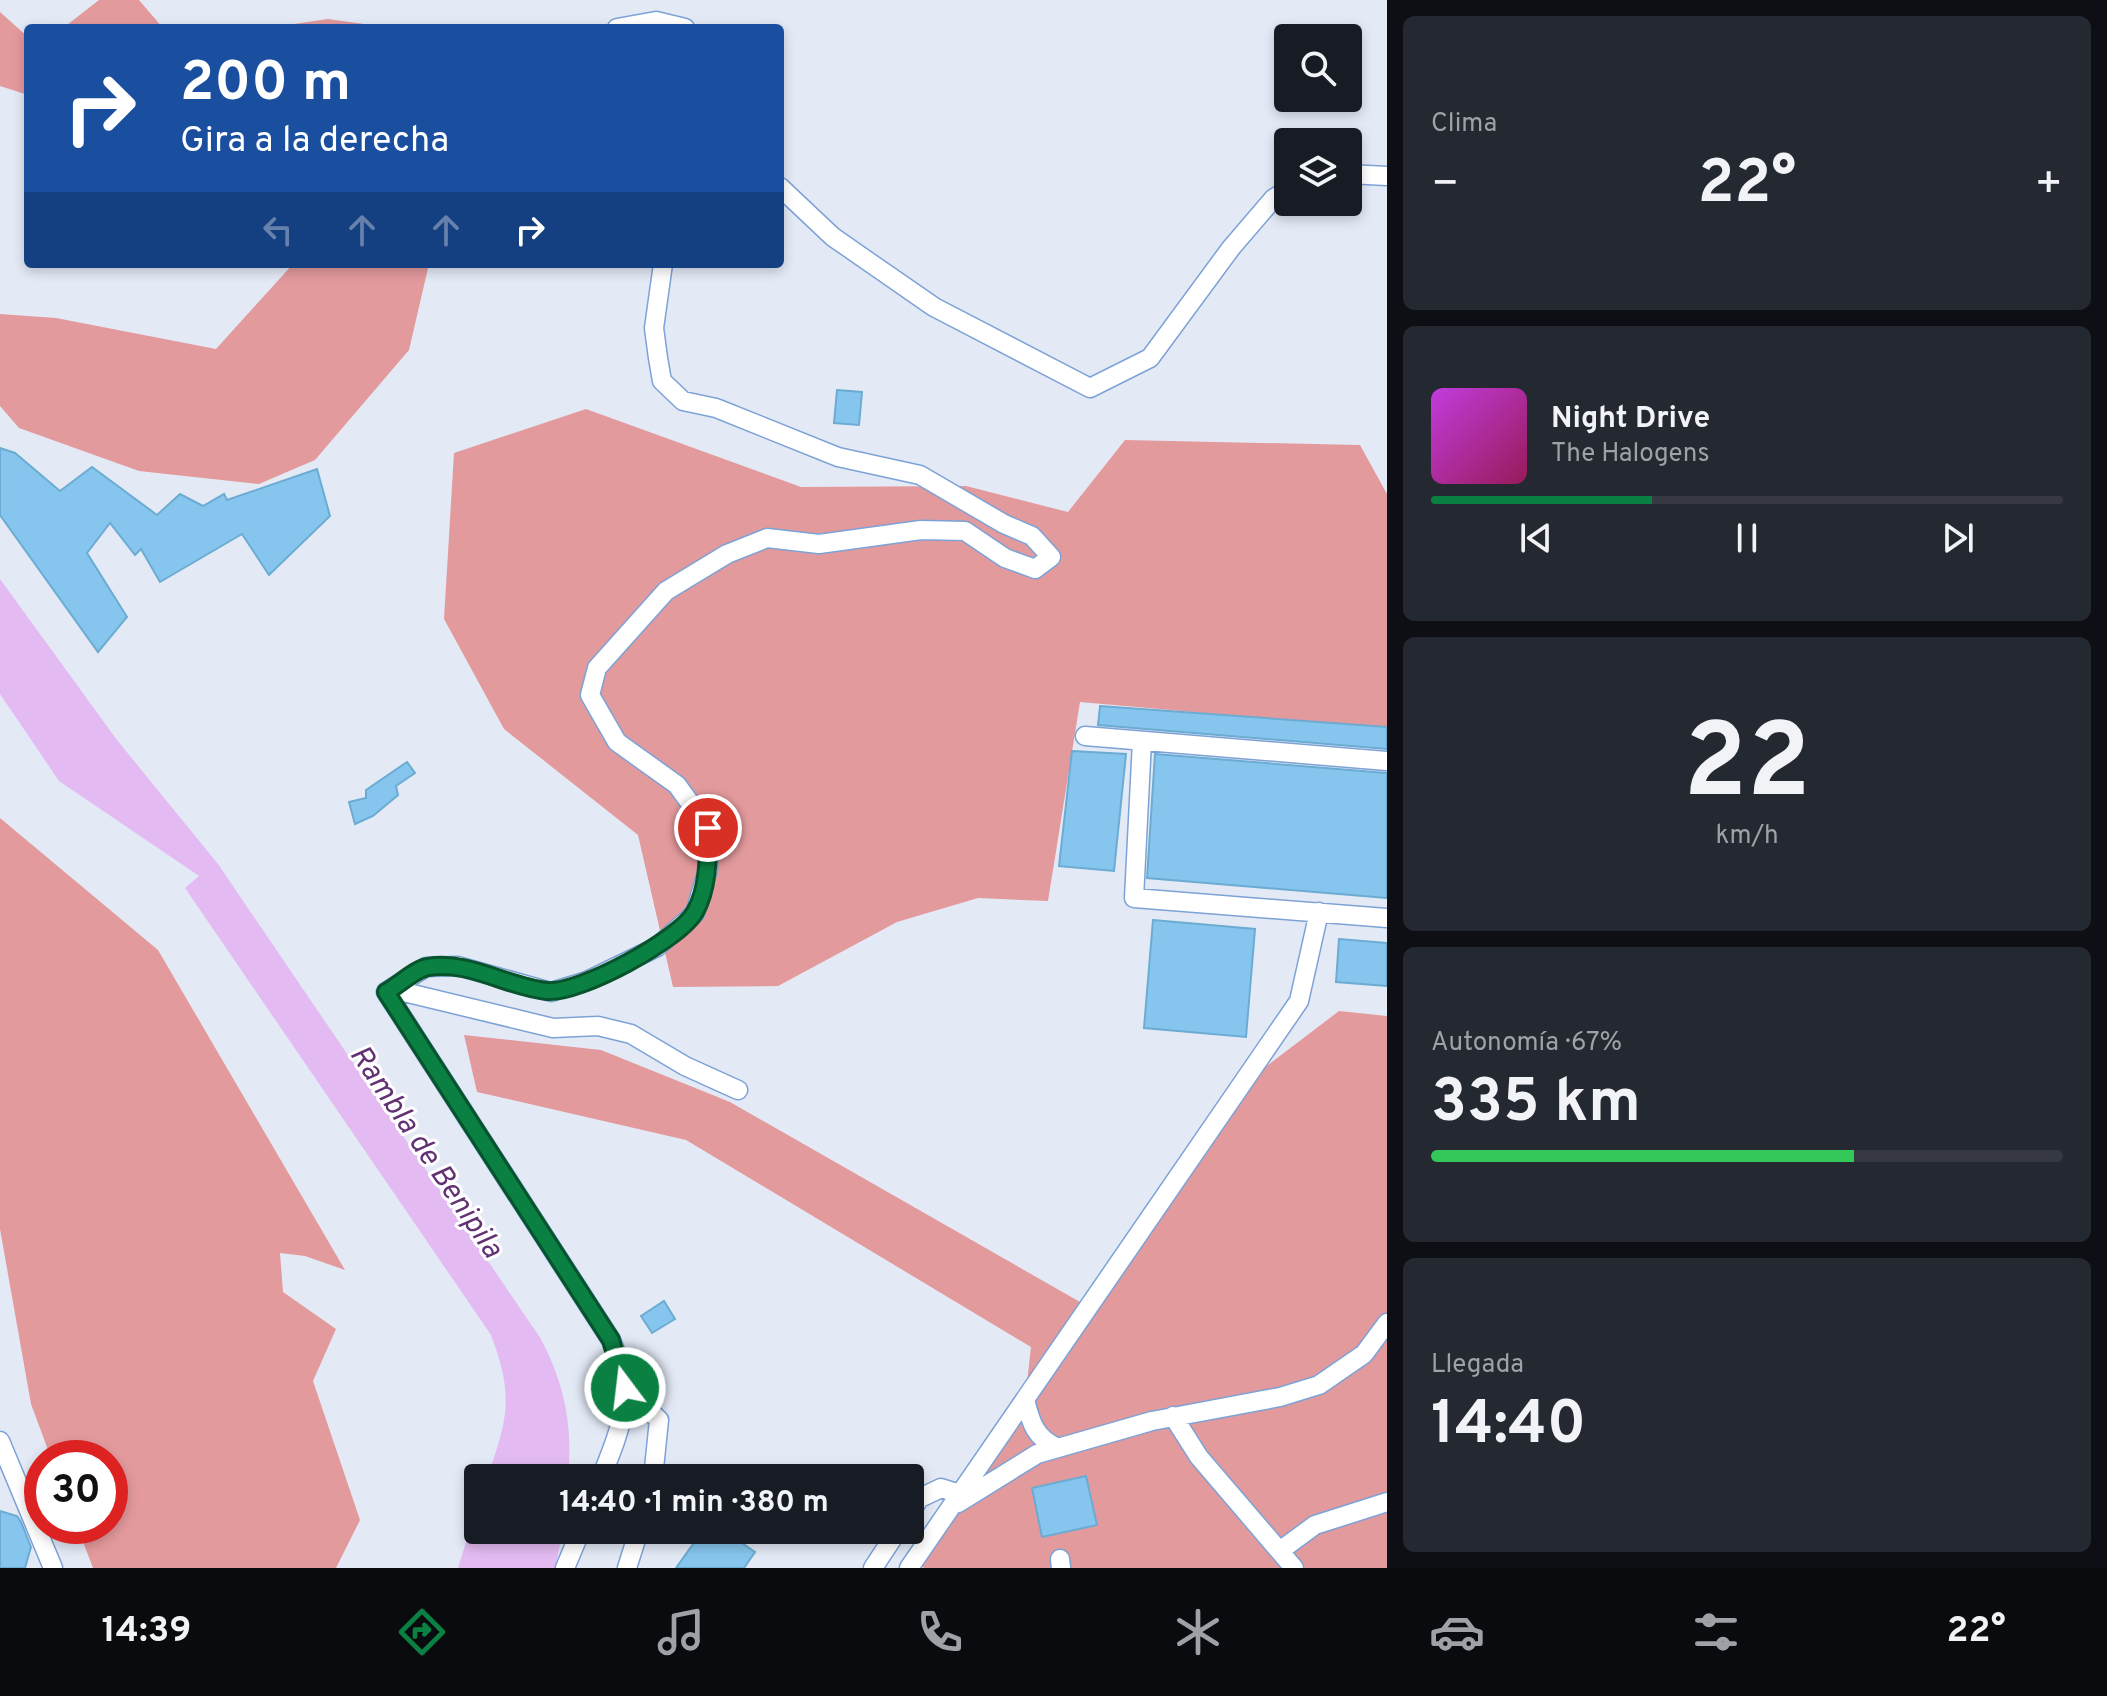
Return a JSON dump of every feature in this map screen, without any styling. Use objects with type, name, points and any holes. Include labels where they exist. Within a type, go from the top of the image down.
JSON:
[{"type":"street","points":[[639,24],[656,21],[668,24]]},
{"type":"street","points":[[1362,175],[1387,176]]},
{"type":"street","points":[[784,191],[833,237],[934,307],[1090,388],[1150,358],[1231,248],[1274,198]]},
{"type":"street","points":[[386,992],[426,967],[458,966],[551,992],[587,981],[657,947],[695,913],[708,869],[708,828],[677,785],[617,742],[590,695],[597,668],[666,591],[727,554],[767,538],[819,544],[921,530],[965,531],[1005,558],[1035,569],[1051,557],[1032,536],[1004,524],[920,475],[838,457],[716,408],[683,401],[662,381],[658,358],[654,328],[662,268]]},
{"type":"street","points":[[1085,736],[1387,761]]},
{"type":"street","points":[[1142,741],[1134,898],[1387,918]]},
{"type":"street","points":[[909,1568],[1299,1001],[1319,912]]},
{"type":"street","points":[[386,992],[404,992],[553,1028],[598,1026],[631,1034],[685,1066],[738,1090]]},
{"type":"street","points":[[386,992],[611,1340],[625,1388],[625,1414],[606,1464]]},
{"type":"street","points":[[955,1501],[1037,1454],[1173,1416],[1280,1397],[1319,1385],[1364,1354],[1387,1323]]},
{"type":"street","points":[[625,1388],[659,1420],[654,1464]]},
{"type":"street","points":[[1025,1400],[1031,1426],[1043,1441],[1058,1448]]},
{"type":"street","points":[[1173,1416],[1199,1457],[1294,1568]]},
{"type":"street","points":[[0,1441],[53,1568]]},
{"type":"street","points":[[924,1496],[941,1488],[955,1501]]},
{"type":"street","points":[[1281,1550],[1315,1525],[1387,1502]]},
{"type":"street","points":[[565,1568],[575,1544]]},
{"type":"street","points":[[627,1568],[635,1544]]},
{"type":"street","points":[[873,1568],[889,1544]]},
{"type":"shaded area","points":[[99,0],[139,0],[160,24],[68,24]]},
{"type":"shaded area","points":[[0,12],[24,33],[24,94],[0,86]]},
{"type":"shaded area","points":[[328,19],[364,24],[294,24]]},
{"type":"shaded area","points":[[289,268],[428,268],[409,350],[315,460],[259,484],[139,471],[19,428],[0,406],[0,314],[56,318],[216,349]]},
{"type":"shaded area","points":[[586,409],[801,487],[966,486],[1068,512],[1125,440],[1360,445],[1387,494],[1387,729],[1080,702],[1048,901],[978,898],[897,922],[778,986],[673,987],[638,835],[504,729],[444,619],[454,453]]},
{"type":"shaded area","points":[[0,579],[117,740],[218,864],[541,1339],[556,1373],[565,1407],[569,1464],[492,1464],[506,1407],[503,1375],[491,1335],[185,888],[199,876],[59,781],[0,694]]},
{"type":"shaded area","points":[[0,818],[158,950],[345,1270],[305,1256],[280,1253],[283,1292],[336,1329],[313,1381],[360,1520],[336,1568],[93,1568],[84,1544],[128,1544],[128,1440],[44,1440],[31,1404],[0,1229]]},
{"type":"shaded area","points":[[1339,1011],[1387,1016],[1387,1568],[924,1568],[914,1561],[1025,1400],[1031,1347],[686,1140],[477,1092],[464,1035],[601,1050],[730,1102],[1080,1302],[1239,1087]]},
{"type":"shaded area","points":[[465,1544],[560,1544],[555,1568],[458,1568]]},
{"type":"building","points":[[837,390],[862,392],[859,425],[834,423]]},
{"type":"building","points":[[0,448],[15,453],[60,491],[92,467],[157,515],[180,494],[203,506],[224,494],[227,500],[317,469],[330,516],[269,575],[242,534],[160,582],[141,549],[135,555],[110,523],[87,553],[127,617],[98,652],[0,515]]},
{"type":"building","points":[[1100,706],[1387,727],[1387,749],[1098,725]]},
{"type":"building","points":[[1072,751],[1126,754],[1114,871],[1059,866]]},
{"type":"building","points":[[1155,754],[1387,773],[1387,898],[1147,878]]},
{"type":"building","points":[[407,762],[415,773],[396,786],[398,795],[373,816],[355,824],[349,802],[366,798],[366,790]]},
{"type":"building","points":[[1153,920],[1255,929],[1246,1037],[1144,1028]]},
{"type":"building","points":[[1339,939],[1387,943],[1387,986],[1336,982]]},
{"type":"building","points":[[664,1301],[675,1319],[652,1333],[641,1316]]},
{"type":"building","points":[[1086,1476],[1097,1525],[1042,1537],[1032,1488]]},
{"type":"building","points":[[0,1511],[17,1516],[24,1530],[24,1544],[31,1547],[25,1568],[0,1568]]},
{"type":"building","points":[[693,1544],[743,1544],[755,1552],[744,1568],[676,1568]]},
{"type":"route","points":[[625,1388],[620,1360],[611,1340],[386,992],[426,967],[458,966],[551,992],[587,981],[657,947],[695,913],[708,869],[708,828]]},
{"type":"water label","name":"Rambla de Benipila","points":[[427,1151]]}]
